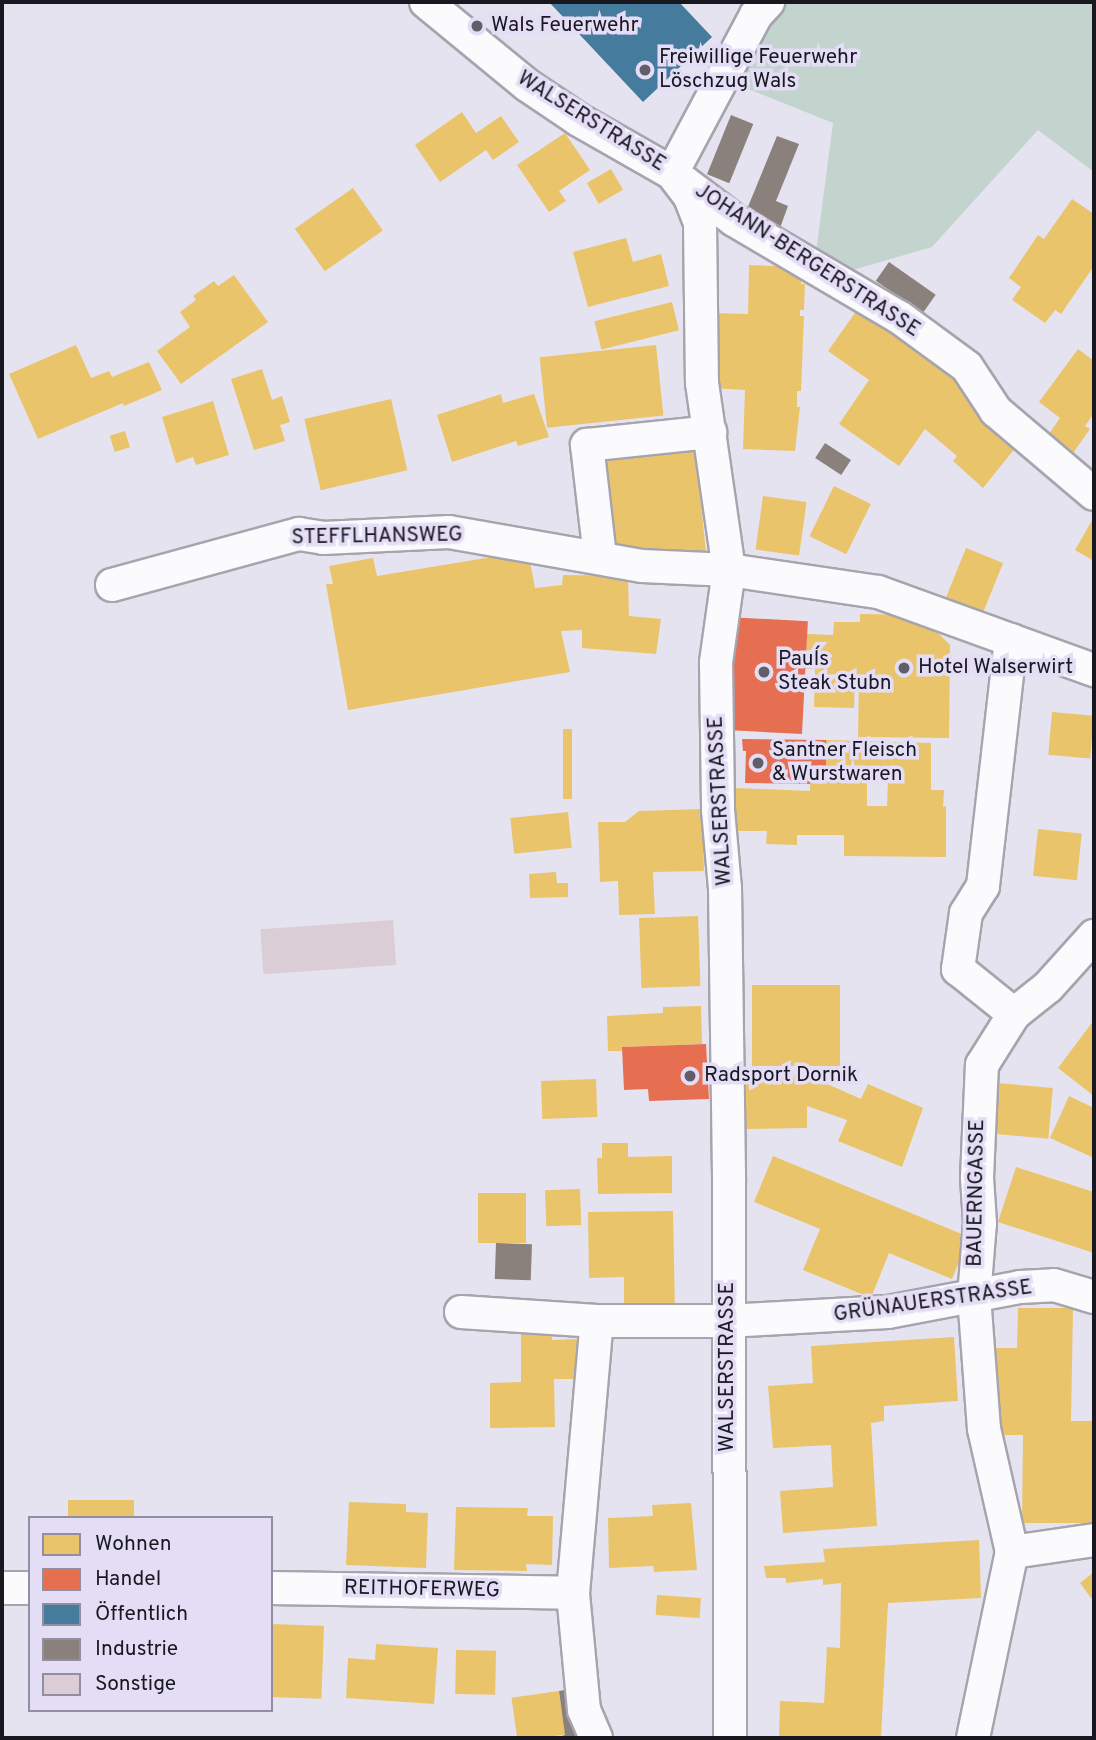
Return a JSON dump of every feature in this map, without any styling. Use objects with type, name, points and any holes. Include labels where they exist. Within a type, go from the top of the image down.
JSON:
[{"type":"street","name":"WALSERSTRASSE","points":[[427,2],[527,85],[579,120],[672,173],[691,197],[700,223],[702,383],[729,570],[716,663],[718,810],[725,888],[729,1182],[727,1321],[730,1738]]},
{"type":"street","points":[[672,173],[756,15],[768,2]]},
{"type":"street","name":"JOHANN-BERGERSTRASSE","points":[[672,173],[734,220],[900,317],[967,367],[996,411],[1094,494]]},
{"type":"street","points":[[600,557],[587,446],[710,432]]},
{"type":"street","name":"STEFFLHANSWEG","points":[[112,584],[299,534],[323,538],[449,532],[642,566],[729,570],[878,592],[1094,670]]},
{"type":"street","points":[[1011,640],[983,887],[966,912],[958,969],[1014,1014]]},
{"type":"street","name":"BAUERNGASSE","points":[[973,1738],[1012,1552],[984,1429],[974,1297],[980,1223],[978,1164],[982,1065],[1014,1014],[1048,987],[1094,936]]},
{"type":"street","name":"GRÜNAUERSTRASSE","points":[[727,1321],[888,1312],[1020,1287],[1054,1285],[1094,1297]]},
{"type":"street","points":[[461,1312],[597,1321],[727,1321]]},
{"type":"street","points":[[596,1738],[584,1710],[573,1593],[597,1321]]},
{"type":"street","points":[[1012,1552],[1094,1540]]},
{"type":"street","points":[[2,1588],[28,1588]]},
{"type":"street","name":"REITHOFERWEG","points":[[273,1588],[573,1593]]},
{"type":"shaded area","points":[[788,2],[1094,2],[1094,172],[1038,130],[932,247],[849,271],[816,252],[833,123],[731,82],[758,34]]},
{"type":"building: Wohnen","points":[[462,112],[476,133],[501,116],[519,142],[493,160],[486,150],[440,182],[415,145]]},
{"type":"building: Wohnen","points":[[565,133],[590,170],[559,191],[566,201],[549,212],[517,165]]},
{"type":"building: Wohnen","points":[[611,169],[623,190],[599,204],[587,183]]},
{"type":"building: Wohnen","points":[[353,188],[383,231],[325,271],[295,229]]},
{"type":"building: Wohnen","points":[[1072,199],[1094,214],[1094,266],[1061,314],[1055,310],[1045,323],[1012,300],[1021,287],[1009,278],[1038,235],[1044,239]]},
{"type":"building: Wohnen","points":[[626,238],[633,262],[661,254],[669,286],[588,307],[573,252]]},
{"type":"building: Wohnen","points":[[749,265],[802,267],[801,284],[805,284],[804,310],[800,310],[800,316],[804,316],[795,451],[743,449],[745,390],[712,388],[715,313],[748,314]]},
{"type":"building: Wohnen","points":[[234,275],[268,322],[181,384],[157,351],[190,327],[180,312],[196,300],[193,296],[214,281],[218,286]]},
{"type":"building: Wohnen","points":[[672,302],[679,330],[601,349],[594,321]]},
{"type":"building: Wohnen","points":[[862,303],[963,375],[956,385],[1020,442],[983,488],[953,461],[957,456],[925,429],[899,466],[839,424],[869,380],[828,351]]},
{"type":"building: Wohnen","points":[[76,345],[91,378],[109,371],[112,377],[149,362],[162,390],[124,406],[123,403],[38,439],[9,374]]},
{"type":"building: Wohnen","points":[[656,345],[663,416],[547,428],[540,357]]},
{"type":"building: Wohnen","points":[[1078,349],[1094,361],[1094,413],[1085,426],[1090,429],[1071,456],[1046,438],[1060,418],[1039,402]]},
{"type":"building: Wohnen","points":[[262,369],[272,400],[282,396],[290,422],[280,425],[285,441],[254,450],[231,379]]},
{"type":"building: Wohnen","points":[[501,394],[503,403],[534,394],[549,437],[518,446],[516,441],[452,462],[437,415]]},
{"type":"building: Wohnen","points":[[391,399],[407,470],[321,490],[304,419]]},
{"type":"building: Wohnen","points":[[213,401],[229,455],[196,465],[193,457],[176,463],[162,417]]},
{"type":"building: Wohnen","points":[[125,431],[130,447],[115,452],[110,436]]},
{"type":"building: Wohnen","points":[[695,448],[706,552],[678,557],[669,549],[617,554],[604,456]]},
{"type":"building: Wohnen","points":[[834,486],[871,504],[846,554],[809,536]]},
{"type":"building: Wohnen","points":[[763,496],[807,502],[799,556],[755,549]]},
{"type":"building: Wohnen","points":[[1094,517],[1094,561],[1075,550]]},
{"type":"building: Wohnen","points":[[966,548],[1003,563],[980,620],[943,605]]},
{"type":"building: Wohnen","points":[[528,551],[535,588],[562,585],[563,575],[628,576],[629,616],[661,619],[656,654],[582,648],[582,630],[561,631],[570,672],[348,710],[326,584],[333,584],[329,566],[373,558],[377,576]]},
{"type":"building: Wohnen","points":[[860,614],[920,615],[950,645],[949,738],[858,737],[859,679],[855,679],[854,708],[814,707],[815,669],[806,669],[807,634],[833,635],[834,622],[860,622]]},
{"type":"building: Wohnen","points":[[1052,712],[1094,716],[1090,758],[1048,755]]},
{"type":"building: Wohnen","points":[[563,729],[572,729],[572,799],[563,799]]},
{"type":"building: Wohnen","points":[[826,740],[931,743],[931,790],[944,790],[946,857],[844,856],[844,835],[797,835],[797,845],[766,844],[767,831],[734,831],[735,788],[810,791],[810,779],[826,779]],"holes":[[[867,780],[888,780],[887,806],[867,806]]]},
{"type":"building: Wohnen","points":[[702,809],[704,871],[653,872],[655,914],[619,915],[618,881],[600,882],[598,822],[625,822],[639,811]]},
{"type":"building: Wohnen","points":[[568,812],[572,848],[514,854],[510,818]]},
{"type":"building: Wohnen","points":[[1038,829],[1082,834],[1077,880],[1033,876]]},
{"type":"building: Wohnen","points":[[556,872],[557,883],[568,883],[568,897],[530,898],[529,874]]},
{"type":"building: Wohnen","points":[[698,916],[700,986],[641,988],[639,918]]},
{"type":"building: Wohnen","points":[[752,985],[840,985],[840,1066],[752,1066]]},
{"type":"building: Wohnen","points":[[701,1006],[702,1044],[622,1047],[622,1051],[608,1051],[607,1016],[663,1013],[663,1007]]},
{"type":"building: Wohnen","points":[[1094,1020],[1094,1096],[1058,1068]]},
{"type":"building: Wohnen","points":[[807,1075],[861,1099],[868,1084],[923,1108],[902,1167],[838,1141],[847,1120],[807,1106],[807,1128],[742,1129],[742,1076]]},
{"type":"building: Wohnen","points":[[596,1079],[597,1117],[542,1119],[541,1081]]},
{"type":"building: Wohnen","points":[[997,1083],[1053,1088],[1048,1139],[993,1134]]},
{"type":"building: Wohnen","points":[[1069,1096],[1094,1108],[1094,1158],[1050,1138]]},
{"type":"building: Wohnen","points":[[602,1143],[628,1143],[628,1157],[672,1156],[672,1193],[598,1194],[597,1158],[602,1158]]},
{"type":"building: Wohnen","points":[[773,1156],[969,1237],[952,1279],[889,1253],[871,1298],[803,1270],[820,1229],[754,1202]]},
{"type":"building: Wohnen","points":[[1016,1167],[1094,1192],[1094,1253],[998,1222]]},
{"type":"building: Wohnen","points":[[580,1189],[581,1225],[546,1226],[545,1190]]},
{"type":"building: Wohnen","points":[[478,1193],[526,1193],[526,1243],[478,1243]]},
{"type":"building: Wohnen","points":[[673,1211],[675,1313],[624,1314],[624,1277],[589,1278],[588,1212]]},
{"type":"building: Wohnen","points":[[1018,1308],[1073,1308],[1071,1421],[1094,1421],[1094,1523],[1022,1523],[1023,1435],[994,1435],[994,1348],[1017,1348]]},
{"type":"building: Wohnen","points":[[521,1324],[552,1324],[552,1340],[581,1339],[581,1379],[554,1379],[555,1427],[490,1428],[490,1383],[521,1382]]},
{"type":"building: Wohnen","points":[[954,1337],[958,1401],[884,1406],[884,1421],[871,1423],[877,1526],[783,1533],[780,1491],[833,1487],[831,1445],[773,1448],[768,1386],[813,1383],[811,1346]]},
{"type":"building: Wohnen","points":[[68,1500],[134,1500],[134,1516],[68,1516]]},
{"type":"building: Wohnen","points":[[349,1502],[406,1504],[406,1512],[428,1513],[426,1568],[346,1565]]},
{"type":"building: Wohnen","points":[[691,1503],[697,1570],[654,1572],[653,1566],[609,1568],[608,1518],[653,1516],[652,1505]]},
{"type":"building: Wohnen","points":[[456,1507],[528,1508],[527,1516],[553,1516],[552,1565],[526,1564],[527,1571],[454,1570]]},
{"type":"building: Wohnen","points":[[979,1540],[981,1598],[888,1603],[881,1738],[779,1738],[780,1701],[824,1703],[827,1647],[840,1648],[841,1583],[823,1585],[823,1579],[786,1583],[786,1578],[766,1578],[764,1566],[825,1562],[823,1549]]},
{"type":"building: Wohnen","points":[[1094,1572],[1094,1602],[1080,1583]]},
{"type":"building: Wohnen","points":[[657,1595],[701,1598],[699,1618],[656,1615]]},
{"type":"building: Wohnen","points":[[273,1624],[324,1626],[321,1699],[273,1697]]},
{"type":"building: Wohnen","points":[[376,1644],[438,1648],[434,1704],[346,1698],[348,1658],[375,1660]]},
{"type":"building: Wohnen","points":[[456,1650],[496,1651],[495,1695],[455,1694]]},
{"type":"building: Wohnen","points":[[559,1691],[565,1735],[517,1738],[511,1698]]},
{"type":"building: Handel","points":[[728,617],[808,621],[802,734],[722,730]]},
{"type":"building: Handel","points":[[742,739],[826,740],[826,779],[810,779],[810,784],[745,783],[746,751],[743,751]]},
{"type":"building: Handel","points":[[706,1044],[709,1099],[649,1101],[648,1089],[624,1090],[622,1047]]},
{"type":"building: Öffentlich","name":"Freiwillige Feuerwehr Löschzug Wals","points":[[549,2],[679,2],[712,37],[643,102]]},
{"type":"building: Industrie","points":[[731,115],[753,124],[729,183],[707,174]]},
{"type":"building: Industrie","points":[[777,136],[799,144],[776,201],[788,206],[780,228],[745,214]]},
{"type":"building: Industrie","points":[[889,262],[936,295],[922,314],[876,281]]},
{"type":"building: Industrie","points":[[825,443],[851,460],[841,475],[815,458]]},
{"type":"building: Industrie","points":[[496,1243],[532,1244],[531,1280],[495,1279]]},
{"type":"building: Industrie","points":[[575,1688],[583,1738],[554,1738],[565,1735],[559,1691]]},
{"type":"building: Sonstige","points":[[393,920],[396,965],[263,974],[260,929]]},
{"type":"place","name":"Wals Feuerwehr","points":[[477,26]]},
{"type":"place","name":"Freiwillige Feuerwehr Löschzug Wals","points":[[645,70]]},
{"type":"place","name":"Hotel Walserwirt","points":[[904,668]]},
{"type":"place","name":"Paul´s Steak Stubn","points":[[764,672]]},
{"type":"place","name":"Santner Fleisch & Wurstwaren","points":[[758,763]]},
{"type":"place","name":"Radsport Dornik","points":[[690,1076]]}]
